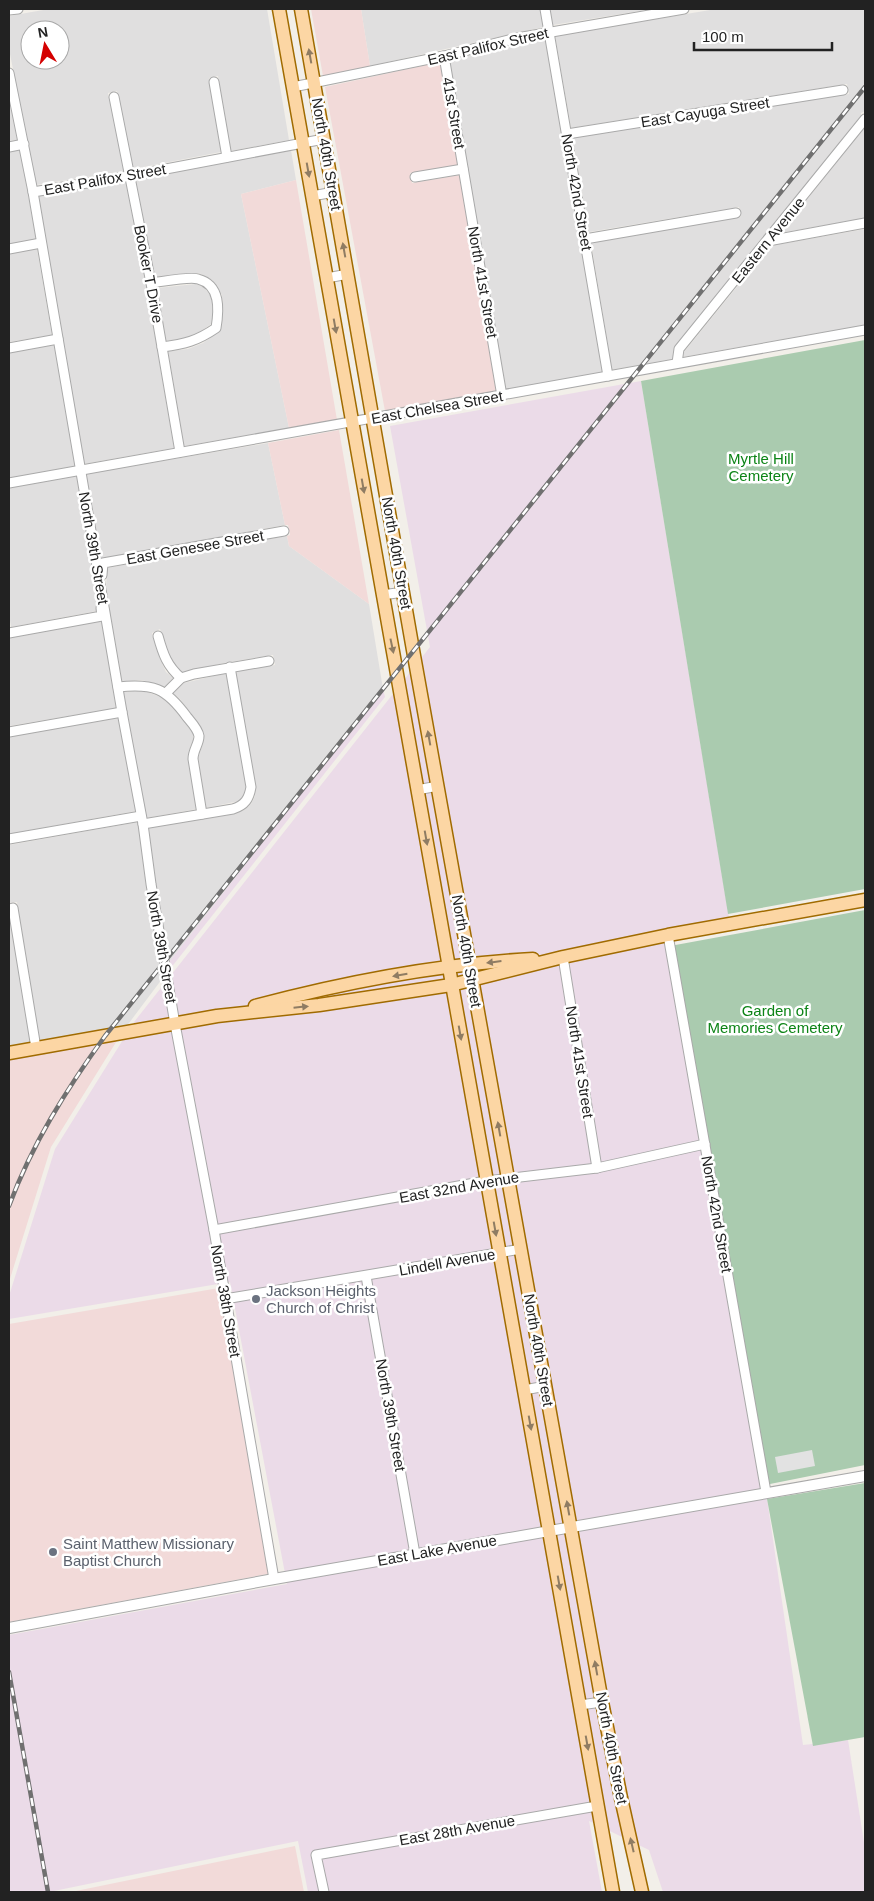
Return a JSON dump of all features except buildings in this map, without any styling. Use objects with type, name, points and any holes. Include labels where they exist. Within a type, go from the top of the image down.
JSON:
[{"type":"main road","name":"North 40th Street","points":[[279,9],[613,1892]]},
{"type":"main road","name":"North 40th Street","points":[[302,9],[469,965],[602,1702],[642,1892]]},
{"type":"main road","points":[[218,1016],[319,1005],[452,985],[563,957],[668,935],[865,900]]},
{"type":"main road","points":[[9,1053],[218,1016],[319,991],[448,967],[510,960],[563,957]]},
{"type":"street","points":[[9,10],[18,9]]},
{"type":"street","name":"North 42nd Street","points":[[545,9],[568,134],[608,376]]},
{"type":"street","name":"East Palifox Street","points":[[293,88],[549,32],[684,9]]},
{"type":"street","name":"41st Street","points":[[444,56],[463,169]]},
{"type":"street","name":"North 39th Street","points":[[9,73],[24,144],[142,820],[175,1024]]},
{"type":"street","points":[[214,82],[227,157]]},
{"type":"street","name":"East Cayuga Street","points":[[568,134],[843,90]]},
{"type":"street","name":"Booker T Drive","points":[[114,97],[151,284],[180,452]]},
{"type":"street","name":"Eastern Avenue","points":[[677,364],[679,349],[865,119]]},
{"type":"street","name":"East Palifox Street","points":[[32,192],[130,176],[324,139]]},
{"type":"street","points":[[9,147],[24,144]]},
{"type":"street","points":[[415,177],[463,169]]},
{"type":"street","name":"North 41st Street","points":[[463,169],[502,396]]},
{"type":"street","points":[[312,196],[334,192]]},
{"type":"street","points":[[585,239],[736,213]]},
{"type":"street","points":[[768,241],[865,224]]},
{"type":"street","points":[[9,249],[41,243]]},
{"type":"street","points":[[327,278],[348,274]]},
{"type":"street","points":[[151,284],[197,278],[208,284],[217,296],[216,328],[201,338],[187,343],[162,347]]},
{"type":"street","name":"East Chelsea Street","points":[[9,483],[865,330]]},
{"type":"street","points":[[9,348],[58,339]]},
{"type":"street","name":"East Genesee Street","points":[[9,633],[102,616],[103,563],[284,531]]},
{"type":"street","points":[[382,596],[404,592]]},
{"type":"street","points":[[158,636],[164,657],[170,669],[181,678]]},
{"type":"street","points":[[166,693],[181,678],[230,667],[269,661]]},
{"type":"street","points":[[9,839],[142,820],[202,814],[241,806],[247,801],[251,787],[230,667]]},
{"type":"street","points":[[118,688],[142,685],[166,693],[176,702],[198,730],[198,743],[193,759],[202,814]]},
{"type":"street","points":[[9,732],[122,712]]},
{"type":"street","points":[[417,790],[438,786]]},
{"type":"street","points":[[11,908],[36,1048]]},
{"type":"street","name":"North 42nd Street","points":[[668,935],[766,1492]]},
{"type":"street","name":"North 41st Street","points":[[563,957],[597,1168]]},
{"type":"street","name":"North 38th Street","points":[[175,1024],[214,1230],[274,1579]]},
{"type":"street","name":"East 32nd Avenue","points":[[214,1230],[508,1177],[597,1168],[705,1144]]},
{"type":"street","name":"Lindell Avenue","points":[[225,1299],[521,1249]]},
{"type":"street","name":"North 39th Street","points":[[366,1276],[415,1554]]},
{"type":"street","points":[[524,1390],[546,1386]]},
{"type":"street","name":"East Lake Avenue","points":[[9,1628],[274,1579],[865,1476]]},
{"type":"street","points":[[580,1705],[602,1702]]},
{"type":"street","name":"East 28th Avenue","points":[[324,1892],[316,1855],[597,1806]]},
{"type":"shaded area","points":[[49,9],[267,9],[289,140],[231,151],[218,76],[209,78],[221,152],[133,169],[117,91],[108,93],[124,171],[36,185],[9,49],[9,16]]},
{"type":"shaded area","points":[[311,9],[361,9],[370,66],[323,76]]},
{"type":"shaded area","points":[[361,9],[541,9],[544,27],[370,66]]},
{"type":"shaded area","points":[[550,9],[652,9],[553,25]]},
{"type":"shaded area","points":[[716,9],[865,9],[865,111],[861,113],[861,116],[676,345],[673,359],[612,370],[591,243],[741,217],[739,207],[589,232],[573,138],[849,94],[847,84],[571,128],[555,36]]},
{"type":"shaded area","points":[[546,38],[603,372],[506,390],[449,60]]},
{"type":"shaded area","points":[[440,62],[458,165],[410,173],[412,183],[460,175],[496,391],[385,411],[325,87]]},
{"type":"shaded area","points":[[9,96],[18,140],[9,141]]},
{"type":"shaded area","points":[[865,127],[865,218],[780,233]]},
{"type":"shaded area","points":[[20,150],[36,239],[9,244],[9,152]]},
{"type":"shaded area","points":[[291,150],[296,180],[241,194],[289,428],[184,446],[168,351],[188,349],[203,343],[218,332],[223,312],[222,295],[212,280],[199,273],[155,278],[135,180]]},
{"type":"shaded area","points":[[296,180],[337,420],[289,428],[241,194]]},
{"type":"shaded area","points":[[126,182],[146,284],[174,448],[84,464],[38,196]]},
{"type":"shaded area","points":[[865,229],[865,325],[683,357],[684,352],[770,246]]},
{"type":"shaded area","points":[[37,249],[52,335],[9,342],[9,254]]},
{"type":"shaded area","points":[[196,284],[205,288],[212,298],[214,311],[211,324],[199,333],[186,338],[166,341],[157,288]]},
{"type":"shaded area","points":[[54,345],[75,466],[9,478],[9,353]]},
{"type":"shaded area","points":[[641,381],[730,924],[668,935],[765,1485],[803,1745],[848,1740],[865,1849],[865,1892],[663,1892],[649,1850],[589,1821],[602,1892],[308,1892],[298,1841],[49,1892],[9,1892],[9,1635],[287,1584],[230,1282],[9,1319],[9,1296],[55,1149],[134,1022],[430,647],[390,426]]},
{"type":"shaded area","points":[[339,430],[369,604],[289,546],[287,536],[290,535],[288,525],[285,525],[268,443]]},
{"type":"shaded area","points":[[268,443],[285,525],[101,559],[86,474]]},
{"type":"shaded area","points":[[77,476],[97,590],[97,611],[11,627],[9,614],[9,488]]},
{"type":"shaded area","points":[[287,536],[289,546],[369,604],[383,689],[169,962],[155,883],[148,828],[234,814],[244,810],[251,804],[255,796],[256,786],[235,672],[275,665],[273,655],[224,663],[182,673],[174,666],[168,654],[160,629],[152,633],[166,672],[173,678],[165,687],[142,680],[122,682],[106,590],[107,568]]},
{"type":"shaded area","points":[[102,621],[116,708],[9,726],[9,638]]},
{"type":"shaded area","points":[[226,673],[247,787],[243,798],[239,801],[206,808],[198,758],[203,744],[202,729],[180,699],[173,693],[184,683]]},
{"type":"shaded area","points":[[383,689],[385,697],[170,969],[169,962]]},
{"type":"shaded area","points":[[142,690],[163,698],[173,706],[193,733],[189,758],[197,809],[146,818],[123,692]]},
{"type":"shaded area","points":[[118,718],[136,811],[9,834],[9,737]]},
{"type":"shaded area","points":[[138,822],[146,885],[162,979],[126,1027],[40,1042],[17,902],[9,903],[9,845]]},
{"type":"shaded area","points":[[9,914],[31,1043],[9,1047]]},
{"type":"shaded area","points":[[118,1039],[51,1147],[9,1282],[9,1058]]},
{"type":"shaded area","points":[[219,1288],[268,1574],[9,1622],[9,1324]]},
{"type":"shaded area","points":[[812,1450],[815,1466],[778,1473],[775,1457]]},
{"type":"shaded area","points":[[295,1846],[304,1892],[71,1892]]},
{"type":"green space","name":"Myrtle Hill Cemetery","points":[[865,340],[865,889],[728,914],[641,381]]},
{"type":"green space","name":"Garden of Memories Cemetery","points":[[865,910],[865,1465],[765,1485],[670,946]]},
{"type":"green space","points":[[865,1483],[865,1737],[813,1746],[767,1499]]},
{"type":"railway","points":[[9,1206],[39,1139],[105,1036],[865,87]]},
{"type":"railway","points":[[9,1672],[48,1892]]},
{"type":"place","name":"Jackson Heights Church of Christ","points":[[256,1299]]},
{"type":"place","name":"Saint Matthew Missionary Baptist Church","points":[[53,1552]]}]
